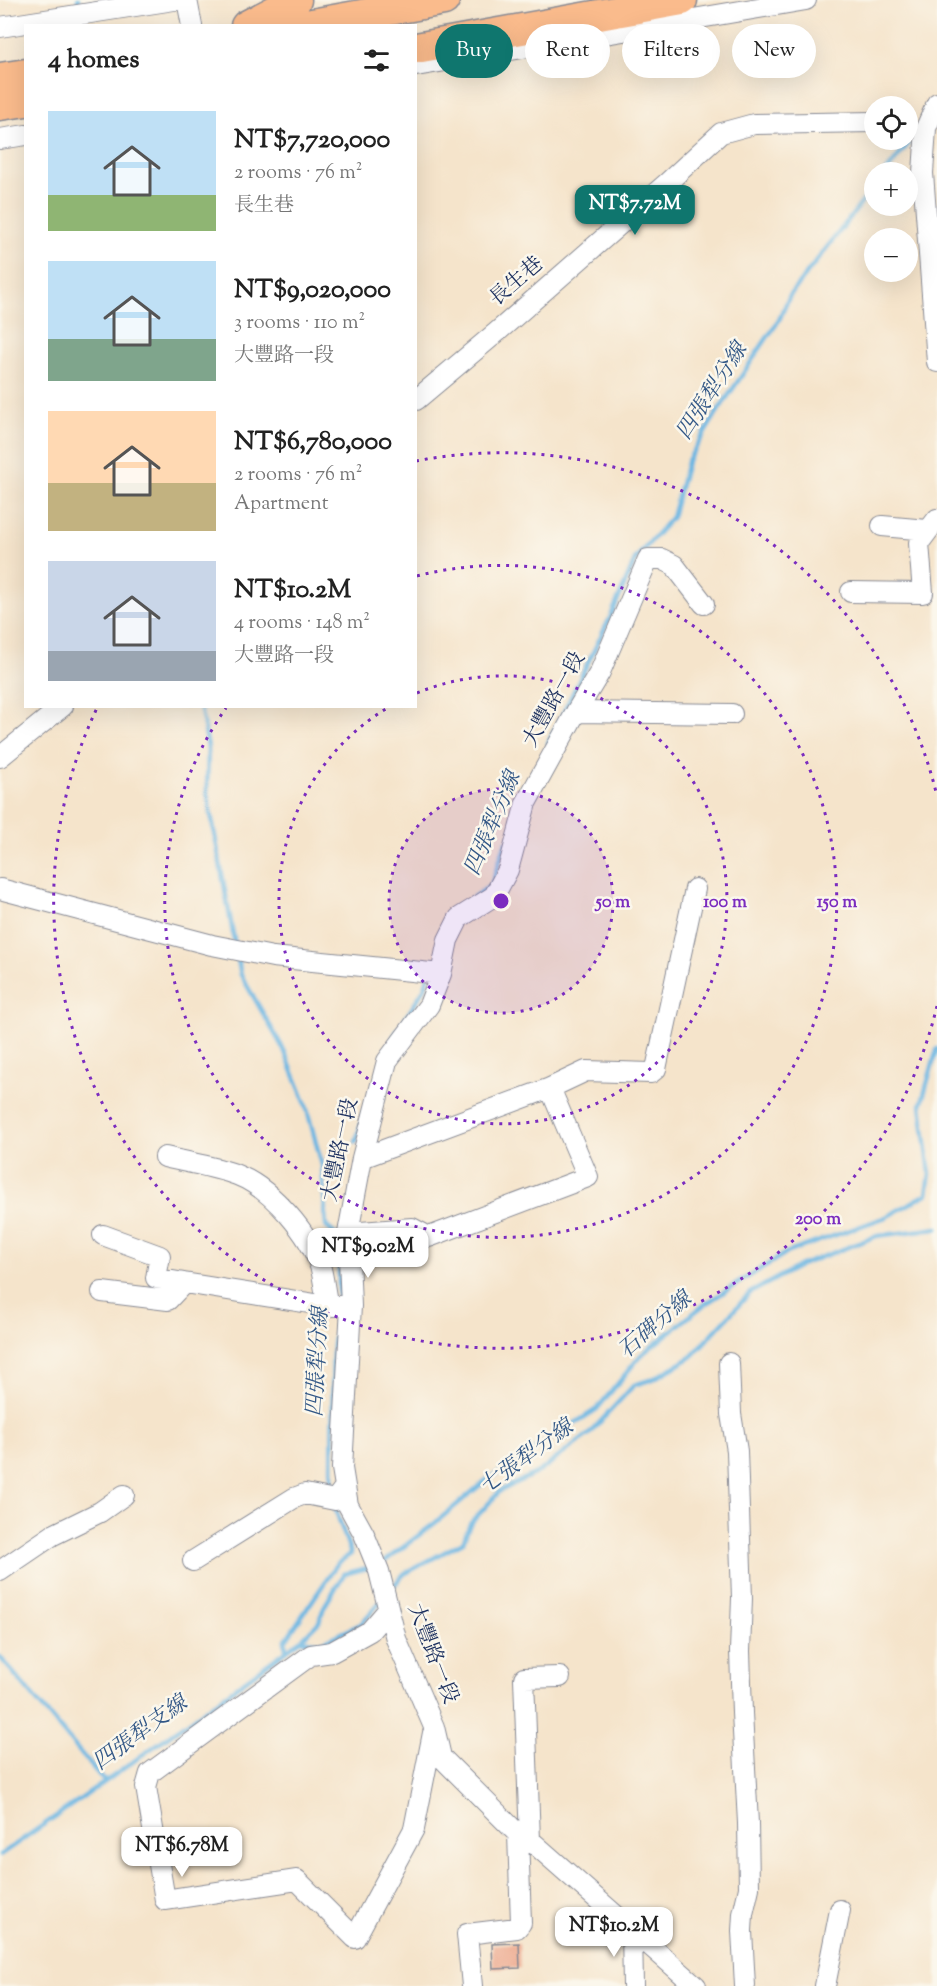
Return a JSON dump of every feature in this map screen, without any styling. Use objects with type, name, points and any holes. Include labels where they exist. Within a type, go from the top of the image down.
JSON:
[{"type":"highway","points":[[250,24],[296,0]]},
{"type":"highway","points":[[312,24],[444,0]]},
{"type":"highway","points":[[417,30],[584,0]]},
{"type":"highway","points":[[417,48],[682,0]]},
{"type":"highway","points":[[0,78],[24,74]]},
{"type":"highway","points":[[0,105],[24,101]]},
{"type":"street","points":[[0,27],[69,14],[174,0]]},
{"type":"street","points":[[187,0],[192,24]]},
{"type":"street","points":[[417,66],[806,0]]},
{"type":"street","points":[[937,104],[923,127],[923,173],[937,362]]},
{"type":"street","name":"長生巷","points":[[417,399],[667,183],[721,133],[754,124],[864,122]]},
{"type":"street","points":[[0,139],[24,135]]},
{"type":"street","points":[[882,526],[934,522]]},
{"type":"street","points":[[851,592],[923,593],[919,543],[934,522]]},
{"type":"street","name":"大豐路一段","points":[[696,1986],[524,1837],[441,1757],[434,1727],[396,1639],[379,1571],[364,1534],[348,1505],[342,1468],[351,1306],[348,1233],[362,1158],[387,1061],[429,1005],[441,974],[448,940],[459,918],[494,896],[508,870],[526,803],[600,672],[648,559],[662,559],[674,564],[704,604]]},
{"type":"street","points":[[0,757],[61,708]]},
{"type":"street","points":[[576,712],[732,714]]},
{"type":"street","points":[[0,889],[212,945],[273,957],[441,974]]},
{"type":"street","points":[[362,1158],[550,1088],[586,1071],[651,1073],[656,1069],[696,889]]},
{"type":"street","points":[[348,1233],[412,1228],[429,1237],[588,1177],[550,1088]]},
{"type":"street","points":[[165,1157],[237,1175],[261,1188],[284,1211],[307,1240],[321,1269],[328,1306]]},
{"type":"street","points":[[103,1235],[160,1256],[156,1278],[328,1306],[351,1306]]},
{"type":"street","points":[[102,1292],[168,1300],[184,1283]]},
{"type":"street","points":[[729,1363],[731,1414],[737,1451],[742,1598],[742,1713],[748,1823],[749,1888],[742,1931],[745,1986]]},
{"type":"street","points":[[193,1561],[294,1498],[305,1494],[335,1500],[344,1488]]},
{"type":"street","points":[[0,1571],[52,1535],[100,1512],[124,1495]]},
{"type":"street","points":[[388,1610],[370,1631],[332,1652],[311,1656],[150,1773],[146,1787],[165,1900],[297,1880],[356,1938],[414,1829],[434,1727]]},
{"type":"street","points":[[472,1986],[467,1934],[517,1928],[521,1923],[524,1837],[524,1678],[560,1677]]},
{"type":"street","points":[[825,1986],[840,1910]]},
{"type":"street","points":[[632,1930],[633,1986]]},
{"type":"building","points":[[519,1943],[520,1968],[493,1969],[492,1944]]},
{"type":"waterway","points":[[78,0],[80,11]]},
{"type":"waterway","name":"四張犁分線","points":[[894,162],[903,150]]},
{"type":"waterway","name":"四張犁分線","points":[[548,743],[611,616],[636,558],[672,517],[687,462],[779,320],[790,295],[864,200]]},
{"type":"waterway","points":[[200,708],[208,747],[207,792],[235,945]]},
{"type":"waterway","name":"四張犁分線","points":[[474,897],[491,886],[506,842]]},
{"type":"waterway","points":[[237,956],[241,975],[284,1050],[305,1102],[322,1165],[326,1226],[339,1238]]},
{"type":"waterway","name":"四張犁分線","points":[[393,1038],[424,989],[428,978]]},
{"type":"waterway","name":"石碑分線","points":[[381,1564],[485,1481],[597,1409],[641,1355],[705,1304],[786,1253],[886,1217],[927,1194],[930,1174],[921,1105],[937,1049]]},
{"type":"waterway","name":"四張犁分線","points":[[356,1142],[364,1112]]},
{"type":"waterway","name":"七張犁分線","points":[[389,1591],[404,1574],[463,1542],[470,1524],[500,1491],[540,1471],[589,1434],[634,1385],[653,1379],[690,1358],[750,1293],[801,1265],[877,1236],[937,1228]]},
{"type":"waterway","name":"四張犁分線","points":[[339,1251],[339,1302]]},
{"type":"waterway","name":"四張犁分線","points":[[332,1491],[333,1346],[338,1311]]},
{"type":"waterway","name":"四張犁分線","points":[[286,1650],[285,1641],[338,1563],[351,1554],[334,1505]]},
{"type":"waterway","name":"四張犁支線","points":[[0,1855],[301,1640],[319,1622],[324,1607],[344,1574],[371,1567]]},
{"type":"waterway","name":"七張犁分線","points":[[301,1640],[321,1643],[361,1624],[380,1602]]},
{"type":"waterway","points":[[0,1657],[105,1782]]}]
